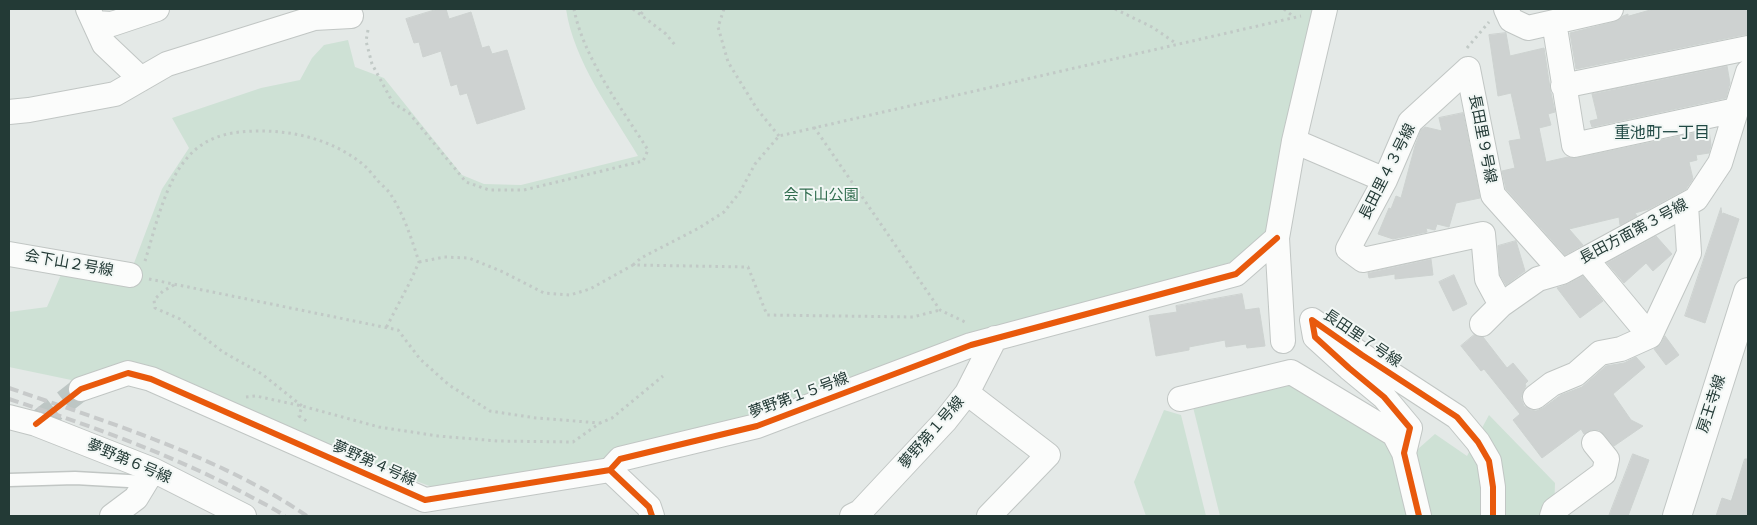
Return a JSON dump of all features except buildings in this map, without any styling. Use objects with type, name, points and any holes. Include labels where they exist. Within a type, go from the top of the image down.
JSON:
[{"type":"street","points":[[91,16],[112,24],[157,9]]},
{"type":"street","points":[[1500,12],[1528,28],[1611,9]]},
{"type":"street","points":[[1283,341],[1277,238],[1294,141],[1327,10]]},
{"type":"street","points":[[91,16],[104,44],[141,80]]},
{"type":"street","points":[[9,112],[115,94],[167,64],[314,18],[360,22]]},
{"type":"street","points":[[1554,22],[1574,145],[1736,110]]},
{"type":"street","points":[[1564,86],[1748,48]]},
{"type":"street","name":"長田里４３号線","points":[[1468,70],[1410,122],[1385,180],[1348,249],[1363,260],[1483,234],[1487,279],[1501,305]]},
{"type":"street","name":"長田里９号線","points":[[1468,70],[1493,196],[1562,272]]},
{"type":"street","name":"長田方面第３号線","points":[[1482,324],[1501,305],[1538,279],[1562,272],[1696,199],[1720,163],[1748,72]]},
{"type":"street","points":[[1294,141],[1385,180]]},
{"type":"street","points":[[1535,397],[1552,384],[1576,374],[1600,353],[1621,350],[1650,336],[1689,253],[1686,205]]},
{"type":"street","name":"夢野第１５号線","points":[[610,470],[620,459],[757,426],[971,345],[1236,274],[1277,238]]},
{"type":"street","name":"会下山２号線","points":[[9,254],[135,276]]},
{"type":"street","points":[[1586,259],[1650,336]]},
{"type":"street","name":"房王寺線","points":[[1677,516],[1748,292]]},
{"type":"street","name":"夢野第１号線","points":[[859,515],[945,421],[967,393],[996,338]]},
{"type":"street","points":[[1325,393],[1355,362]]},
{"type":"street","name":"長田里７号線","points":[[1355,362],[1410,428],[1404,453],[1419,516]]},
{"type":"street","name":"長田里７号線","points":[[1355,362],[1457,417],[1478,442],[1489,461],[1493,487],[1493,516]]},
{"type":"street","points":[[1180,400],[1291,372],[1394,434],[1404,453]]},
{"type":"street","name":"夢野第４号線","points":[[81,389],[128,373],[151,379],[425,500],[610,470]]},
{"type":"street","points":[[967,393],[1048,455],[989,516]]},
{"type":"street","name":"夢野第６号線","points":[[9,417],[36,424],[150,476],[242,515]]},
{"type":"street","points":[[1552,516],[1554,510],[1604,472],[1607,460],[1594,443]]},
{"type":"street","points":[[610,470],[649,507],[652,516]]},
{"type":"street","points":[[116,515],[136,498],[150,476]]},
{"type":"lane","points":[[9,480],[150,476]]},
{"type":"path","points":[[360,22],[372,64],[393,103],[409,113],[466,182],[488,190],[524,190],[643,161],[648,150],[595,64],[577,24],[574,9]]},
{"type":"path","points":[[633,9],[666,34],[675,45]]},
{"type":"path","points":[[640,14],[644,9]]},
{"type":"path","points":[[724,9],[718,27],[728,62],[757,109],[779,136]]},
{"type":"path","points":[[1115,9],[1152,27],[1177,44]]},
{"type":"path","points":[[1284,9],[1294,18]]},
{"type":"path","points":[[419,262],[444,257],[469,258],[503,272],[544,293],[570,295],[590,288],[634,265],[641,258],[700,228],[724,212],[740,192],[755,164],[779,136],[1327,10]]},
{"type":"path","points":[[1468,70],[1465,51],[1500,12]]},
{"type":"path","points":[[634,265],[748,267],[767,315],[913,317],[940,310],[814,127]]},
{"type":"path","points":[[386,328],[419,262],[410,236],[391,195],[361,162],[333,146],[305,136],[278,131],[222,135],[201,144],[186,158],[168,188],[135,276],[386,328],[398,330],[420,359],[449,385],[490,411],[536,418],[600,423]]},
{"type":"path","points":[[175,284],[163,291],[154,300],[155,308],[180,319],[223,352],[262,374],[302,406]]},
{"type":"path","points":[[224,411],[236,398],[256,396],[302,406],[379,427],[438,436],[498,441],[573,442],[600,423],[612,418],[663,376]]},
{"type":"path","points":[[302,406],[299,416],[315,427]]},
{"type":"green space","name":"会下山公園","points":[[566,9],[1314,9],[1265,235],[1232,262],[982,332],[755,419],[591,465],[432,487],[356,458],[146,365],[124,362],[76,381],[9,367],[9,312],[47,307],[63,270],[128,279],[162,189],[189,148],[172,118],[261,88],[300,80],[312,58],[324,45],[348,40],[355,67],[384,78],[462,175],[484,184],[521,185],[638,156],[585,67],[570,29]]},
{"type":"green space","points":[[1294,382],[1389,443],[1408,516],[1220,516],[1193,407]]},
{"type":"green space","points":[[1164,410],[1181,415],[1206,516],[1146,516],[1134,482]]},
{"type":"green space","points":[[1489,415],[1555,483],[1554,516],[1426,516],[1410,456],[1435,434],[1467,456]]},
{"type":"tunnel","points":[[36,424],[81,389]]},
{"type":"railway","points":[[9,388],[124,428],[201,459],[274,495],[307,516]]},
{"type":"railway","points":[[9,399],[157,452],[214,478],[285,516]]},
{"type":"cycle path","points":[[610,470],[620,459],[757,426],[971,345],[1236,274],[1277,238]]},
{"type":"cycle path","points":[[1419,516],[1404,453],[1410,428],[1384,397],[1315,337],[1312,320],[1457,417],[1478,442],[1489,461],[1493,487],[1493,516]]},
{"type":"cycle path","points":[[36,424],[81,389],[128,373],[151,379],[425,500],[610,470],[649,507],[652,516]]},
{"type":"district","name":"重池町一丁目","points":[[1662,134]]}]
